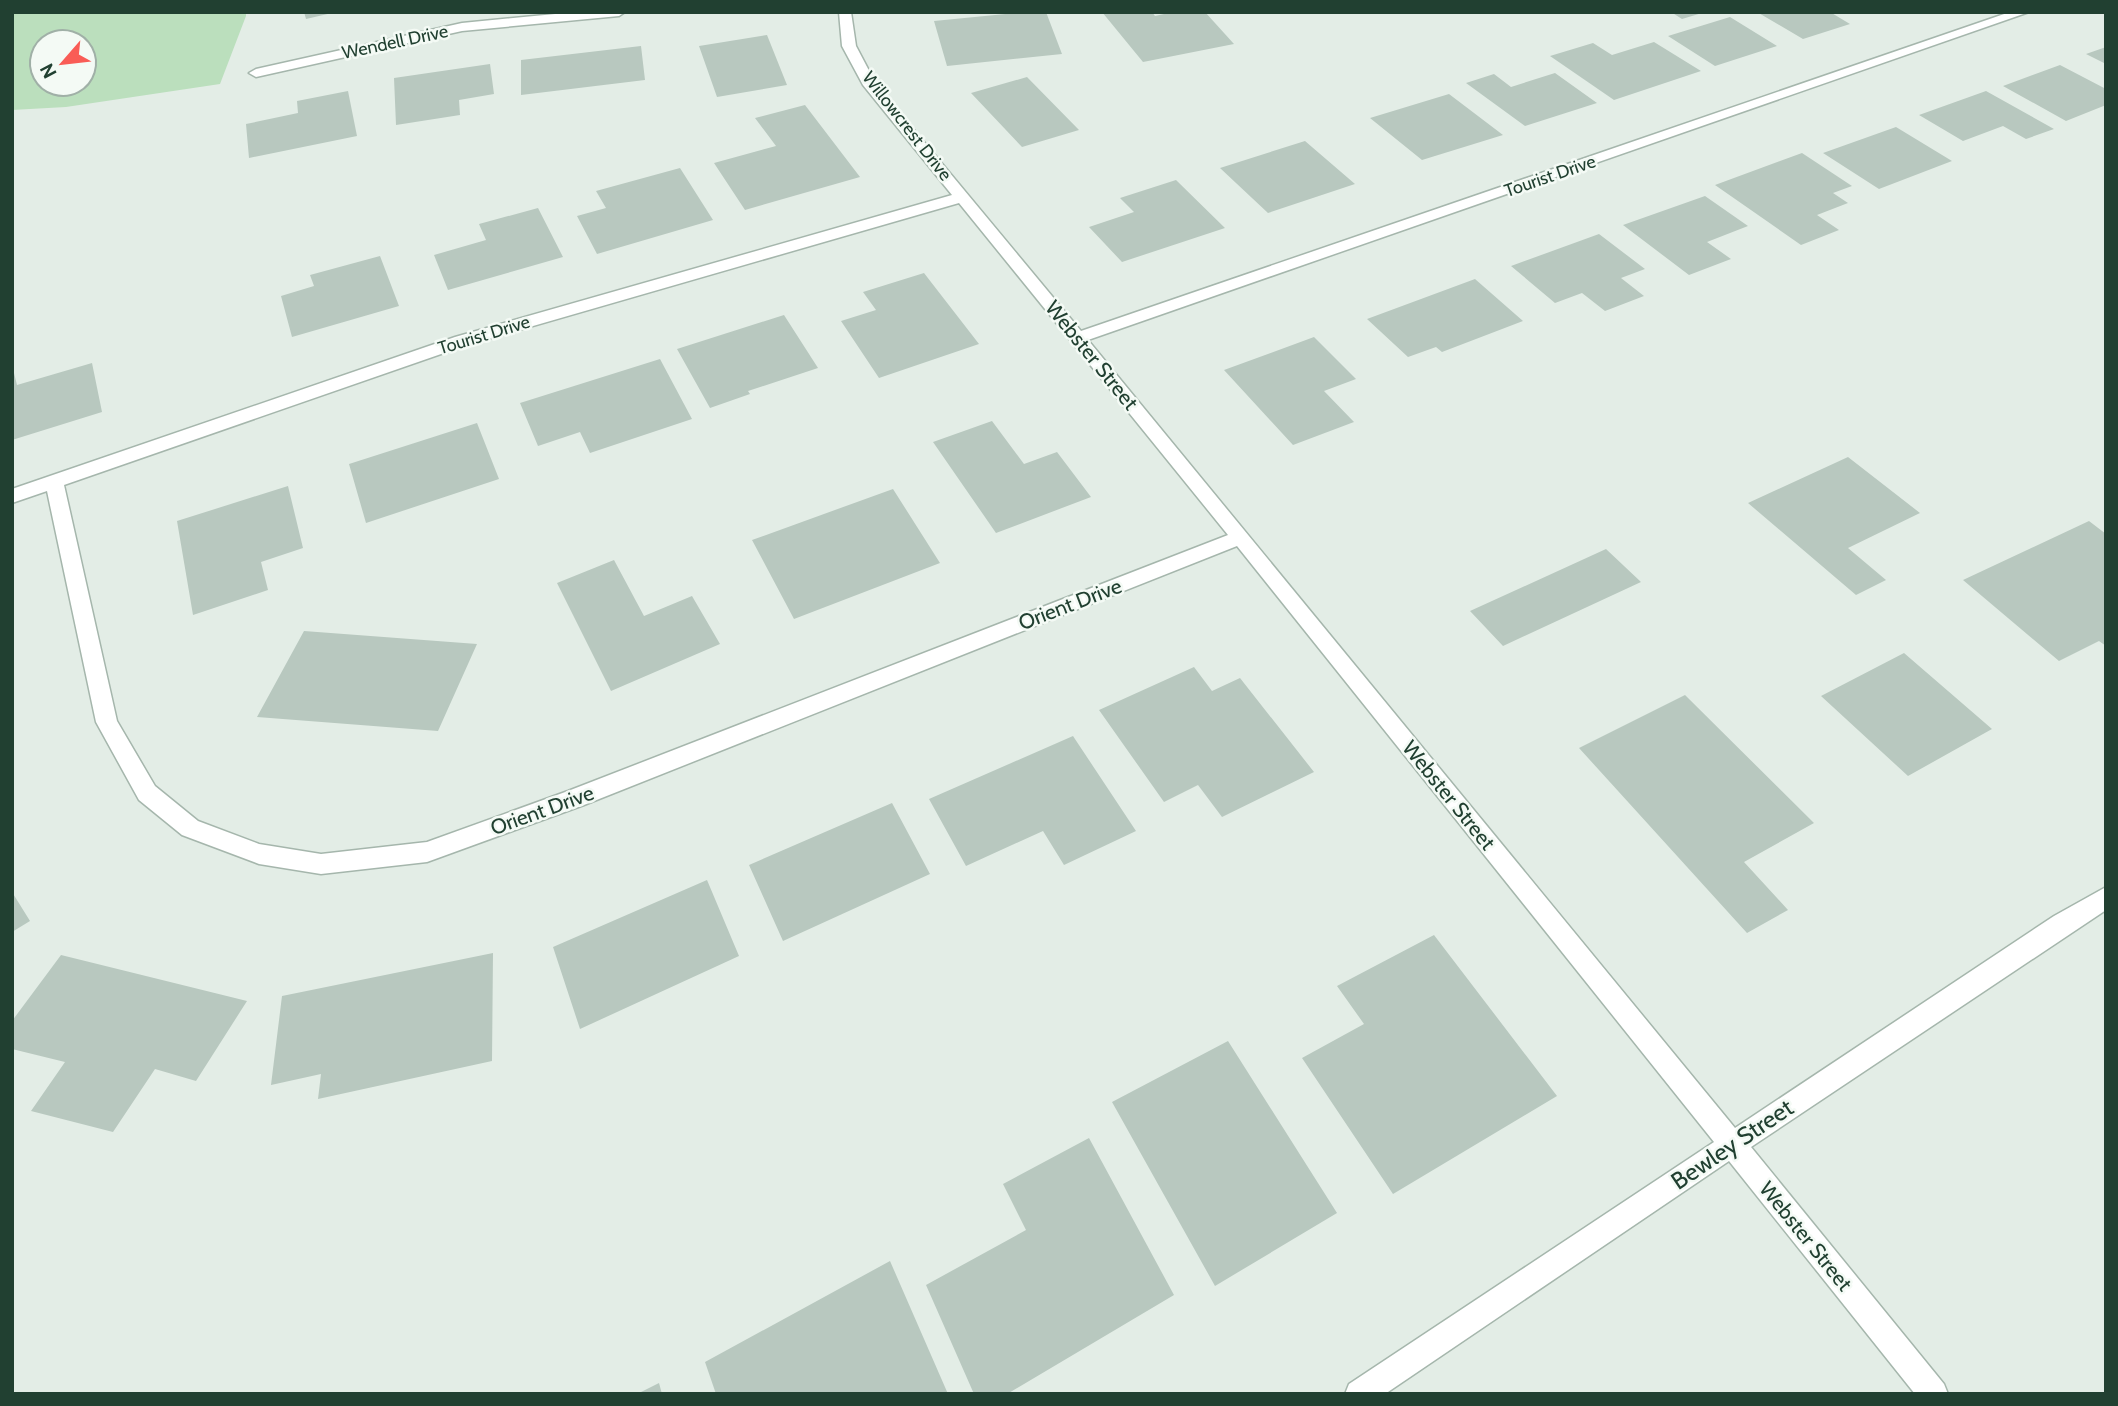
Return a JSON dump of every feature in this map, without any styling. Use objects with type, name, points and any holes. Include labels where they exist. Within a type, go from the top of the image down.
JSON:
[{"type":"street","points":[[459,12],[462,27]]},
{"type":"street","name":"Wendell Drive","points":[[256,73],[462,27],[619,12]]},
{"type":"street","name":"Willowcrest Drive","points":[[845,12],[849,46],[870,85],[963,198]]},
{"type":"street","name":"Tourist Drive","points":[[1077,338],[2023,12]]},
{"type":"street","name":"Webster Street","points":[[963,198],[1934,1394]]},
{"type":"street","name":"Tourist Drive","points":[[12,496],[461,341],[963,198]]},
{"type":"street","name":"Orient Drive","points":[[54,482],[107,722],[147,793],[190,828],[259,854],[321,864],[427,852],[576,798],[1239,538]]},
{"type":"street","name":"Bewley Street","points":[[1359,1394],[2062,923],[2106,897]]},
{"type":"green space","points":[[12,12],[246,12],[220,84],[66,107],[12,110]]},
{"type":"building","points":[[304,12],[332,12],[332,13],[306,19]]},
{"type":"building","points":[[1046,12],[1062,54],[947,66],[934,21]]},
{"type":"building","points":[[1102,12],[1152,12],[1155,16],[1173,12],[1205,12],[1234,44],[1143,62]]},
{"type":"building","points":[[1671,12],[1702,12],[1702,13],[1682,19]]},
{"type":"building","points":[[1757,12],[1830,12],[1850,24],[1803,39]]},
{"type":"building","points":[[1730,17],[1777,46],[1715,66],[1668,36]]},
{"type":"building","points":[[767,35],[787,85],[717,97],[699,46]]},
{"type":"building","points":[[1654,42],[1701,71],[1614,100],[1550,56],[1593,43],[1612,55]]},
{"type":"building","points":[[641,46],[645,80],[521,95],[521,60]]},
{"type":"building","points":[[2106,47],[2106,64],[2086,54]]},
{"type":"building","points":[[490,64],[494,94],[459,100],[460,115],[396,125],[394,78]]},
{"type":"building","points":[[2060,65],[2106,89],[2106,105],[2066,121],[2003,86]]},
{"type":"building","points":[[1555,73],[1597,103],[1525,126],[1466,83],[1494,74],[1511,87]]},
{"type":"building","points":[[1027,77],[1079,130],[1022,147],[971,93]]},
{"type":"building","points":[[348,91],[357,136],[249,158],[246,124],[298,113],[297,101]]},
{"type":"building","points":[[1986,91],[2054,129],[2026,139],[2003,126],[1963,141],[1919,115]]},
{"type":"building","points":[[1449,94],[1503,135],[1422,160],[1370,118]]},
{"type":"building","points":[[805,105],[860,177],[745,210],[714,163],[776,146],[755,118]]},
{"type":"building","points":[[1896,127],[1952,161],[1879,189],[1823,153]]},
{"type":"building","points":[[1305,141],[1355,184],[1268,213],[1220,168]]},
{"type":"building","points":[[1802,153],[1852,186],[1833,193],[1848,203],[1817,215],[1839,230],[1801,245],[1715,185]]},
{"type":"building","points":[[680,168],[713,220],[597,254],[577,216],[606,208],[596,191]]},
{"type":"building","points":[[1176,180],[1225,228],[1122,262],[1089,227],[1134,212],[1120,198]]},
{"type":"building","points":[[1705,196],[1748,226],[1707,242],[1731,259],[1689,275],[1623,225]]},
{"type":"building","points":[[538,208],[563,257],[448,290],[434,255],[486,240],[479,224]]},
{"type":"building","points":[[1599,234],[1645,269],[1621,278],[1644,296],[1605,311],[1582,293],[1555,303],[1511,266]]},
{"type":"building","points":[[380,256],[399,306],[292,337],[281,296],[314,286],[310,275]]},
{"type":"building","points":[[924,273],[979,344],[879,378],[841,321],[876,310],[863,292]]},
{"type":"building","points":[[1475,279],[1523,321],[1442,352],[1436,347],[1408,357],[1367,319]]},
{"type":"building","points":[[784,315],[818,368],[748,391],[750,394],[710,408],[677,349]]},
{"type":"building","points":[[1314,337],[1356,379],[1324,391],[1354,422],[1293,445],[1224,370]]},
{"type":"building","points":[[660,359],[692,419],[590,453],[580,432],[538,446],[520,403]]},
{"type":"building","points":[[92,363],[102,412],[12,440],[12,365],[17,385]]},
{"type":"building","points":[[992,421],[1024,464],[1057,452],[1091,497],[996,533],[933,442]]},
{"type":"building","points":[[477,423],[499,479],[366,523],[349,464]]},
{"type":"building","points":[[1848,457],[1920,513],[1848,548],[1886,580],[1856,595],[1748,503]]},
{"type":"building","points":[[288,486],[303,548],[261,562],[268,590],[193,615],[177,521]]},
{"type":"building","points":[[893,489],[940,563],[794,619],[752,540]]},
{"type":"building","points":[[2089,521],[2106,534],[2106,646],[2099,641],[2059,661],[1963,580]]},
{"type":"building","points":[[1606,549],[1641,582],[1503,646],[1470,611]]},
{"type":"building","points":[[614,560],[644,616],[692,596],[720,644],[611,691],[557,583]]},
{"type":"building","points":[[304,631],[477,644],[438,731],[257,717]]},
{"type":"building","points":[[1904,653],[1992,729],[1908,776],[1821,696]]},
{"type":"building","points":[[1194,667],[1212,691],[1240,678],[1314,772],[1222,817],[1198,785],[1164,802],[1099,710]]},
{"type":"building","points":[[1685,695],[1814,823],[1744,862],[1788,910],[1747,933],[1579,748]]},
{"type":"building","points":[[1073,736],[1136,831],[1064,865],[1043,831],[966,866],[929,799]]},
{"type":"building","points":[[892,803],[930,874],[783,941],[749,865]]},
{"type":"building","points":[[707,880],[739,956],[580,1029],[553,947]]},
{"type":"building","points":[[12,892],[30,921],[12,932]]},
{"type":"building","points":[[1434,935],[1557,1096],[1393,1194],[1302,1058],[1364,1024],[1337,986]]},
{"type":"building","points":[[493,953],[492,1061],[318,1099],[321,1074],[271,1085],[282,996]]},
{"type":"building","points":[[61,955],[247,1001],[196,1081],[155,1069],[113,1132],[31,1111],[65,1062],[12,1049],[12,1021]]},
{"type":"building","points":[[1228,1041],[1337,1213],[1215,1286],[1112,1102]]},
{"type":"building","points":[[1089,1138],[1174,1295],[1007,1394],[974,1394],[926,1285],[1026,1230],[1003,1184]]},
{"type":"building","points":[[890,1261],[948,1394],[716,1394],[705,1362]]},
{"type":"building","points":[[659,1383],[662,1394],[637,1394]]}]
